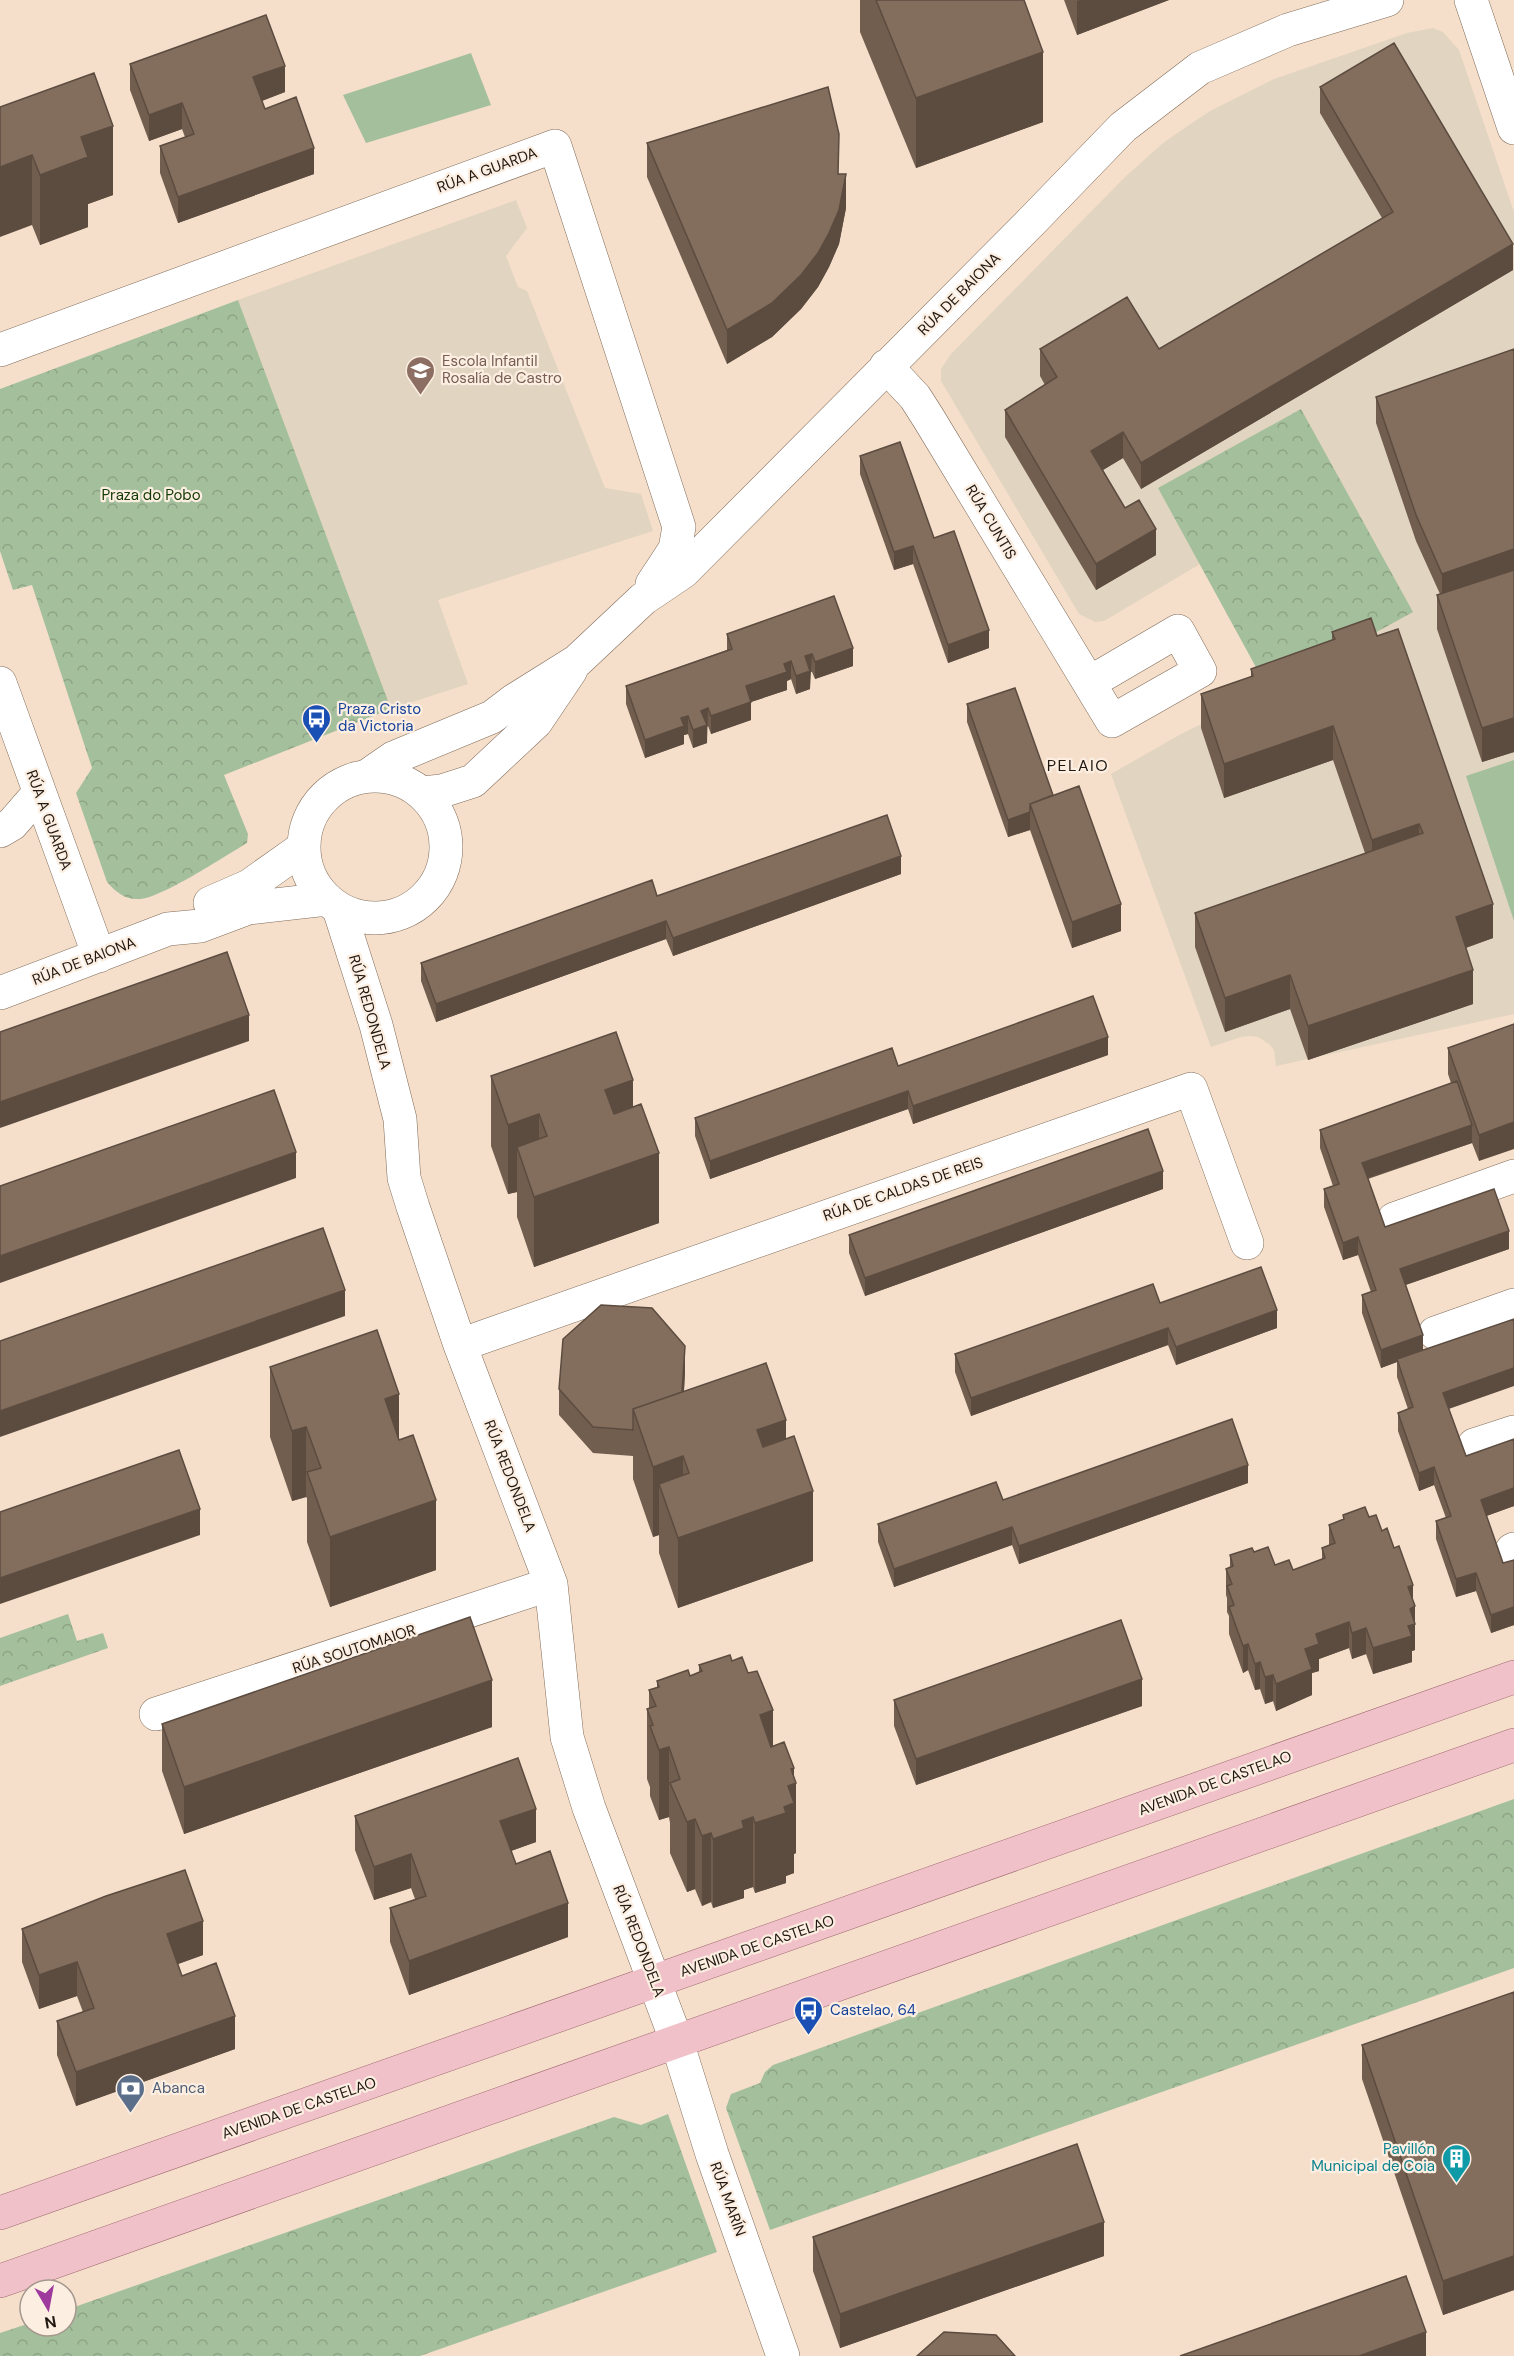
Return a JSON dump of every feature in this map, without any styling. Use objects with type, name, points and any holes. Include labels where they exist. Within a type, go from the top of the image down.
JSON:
[{"type":"main road","name":"AVENIDA DE CASTELAO","points":[[0,2213],[1514,1677]]},
{"type":"main road","points":[[0,2281],[1514,1745]]},
{"type":"street","name":"RÚA DE BAIONA","points":[[367,776],[391,778],[413,787],[422,794],[441,820],[446,839],[445,859],[437,885],[407,910],[385,917],[361,917],[333,904],[322,895],[309,875],[304,847],[305,832],[313,811],[327,794],[346,782],[367,776],[393,758],[492,717],[513,701],[577,661],[642,599],[683,572],[1123,127],[1200,68],[1288,30],[1387,0]]},
{"type":"street","points":[[1471,0],[1514,128]]},
{"type":"street","name":"RÚA A GUARDA","points":[[0,350],[555,146],[679,527],[675,549],[642,599]]},
{"type":"street","name":"RÚA CUNTIS","points":[[886,366],[915,397],[1089,683]]},
{"type":"street","name":"RÚA DE BAIONA","points":[[422,794],[442,791],[473,780],[536,722],[577,661]]},
{"type":"street","name":"RÚA A GUARDA","points":[[0,683],[99,956]]},
{"type":"street","points":[[0,831],[12,824],[39,793]]},
{"type":"street","name":"RÚA DE BAIONA","points":[[168,929],[194,909],[249,886],[304,847]]},
{"type":"street","name":"RÚA DE BAIONA","points":[[0,993],[168,929],[200,926],[248,908],[333,904]]},
{"type":"street","name":"RÚA REDONDELA","points":[[333,904],[376,1025],[400,1119],[404,1178],[460,1345],[551,1584],[567,1737],[589,1808],[677,2042]]},
{"type":"street","name":"RÚA DE CALDAS DE REIS","points":[[460,1345],[1191,1089],[1247,1244]]},
{"type":"street","points":[[1394,1219],[1514,1176]]},
{"type":"street","points":[[1436,1334],[1514,1305]]},
{"type":"street","points":[[1474,1445],[1514,1432]]},
{"type":"street","name":"RÚA SOUTOMAIOR","points":[[156,1714],[551,1584]]},
{"type":"street","name":"RÚA MARÍN","points":[[677,2042],[712,2154],[783,2356]]},
{"type":"shaded area","points":[[1433,28],[1443,32],[1459,50],[1514,212],[1514,1014],[1276,1066],[1274,1050],[1258,1037],[1241,1037],[1211,1047],[1111,774],[1181,734],[1269,691],[1246,633],[1200,564],[1104,621],[1095,622],[1079,614],[941,381],[941,369],[951,354],[1125,177],[1163,143],[1210,111],[1274,79],[1407,33]]},
{"type":"shaded area","name":"Escola Infantil Rosalía de Castro","points":[[516,200],[527,228],[506,256],[518,287],[527,291],[605,488],[641,494],[653,531],[438,600],[468,684],[391,709],[238,300]]},
{"type":"green space","points":[[471,53],[491,105],[366,143],[343,95]]},
{"type":"green space","name":"Praza do Pobo","points":[[238,300],[391,709],[224,775],[248,834],[247,843],[162,892],[139,899],[129,898],[117,892],[107,882],[76,793],[92,768],[32,585],[13,590],[0,551],[0,389]]},
{"type":"green space","points":[[1301,409],[1413,612],[1269,691],[1158,488]]},
{"type":"green space","points":[[1514,760],[1514,921],[1466,776]]},
{"type":"green space","points":[[68,1614],[77,1641],[103,1633],[108,1648],[0,1686],[0,1638]]},
{"type":"green space","points":[[1514,1799],[1514,1968],[770,2230],[726,2108],[731,2094],[760,2083],[765,2072],[773,2065]]},
{"type":"green space","points":[[668,2114],[717,2252],[420,2356],[0,2356],[0,2333],[18,2327],[18,2338],[78,2338],[78,2306],[614,2117],[641,2125]]},
{"type":"building","points":[[876,0],[1024,0],[1043,52],[916,98]]},
{"type":"building","points":[[266,15],[285,66],[253,77],[265,109],[296,97],[314,148],[178,197],[160,146],[194,134],[182,103],[149,115],[130,64]]},
{"type":"building","points":[[1394,43],[1513,244],[1141,463],[1123,432],[1091,451],[1125,508],[1139,500],[1156,529],[1096,564],[1005,410],[1057,377],[1040,349],[1127,297],[1159,349],[1393,212],[1320,87]]},
{"type":"building","points":[[94,73],[113,126],[81,137],[88,157],[40,175],[32,155],[0,167],[0,107]]},
{"type":"building","points":[[828,87],[839,134],[838,174],[846,174],[839,210],[818,253],[801,275],[772,303],[727,330],[647,143]]},
{"type":"building","points":[[1514,349],[1514,549],[1442,574],[1416,515],[1376,397]]},
{"type":"building","points":[[900,442],[934,538],[954,531],[989,630],[948,645],[913,546],[894,552],[860,456]]},
{"type":"building","points":[[1514,570],[1514,718],[1482,728],[1437,595]]},
{"type":"building","points":[[834,596],[853,648],[815,662],[812,654],[805,656],[810,671],[796,676],[791,661],[784,664],[787,672],[746,686],[751,702],[711,716],[708,708],[701,711],[707,725],[693,730],[688,716],[681,718],[684,726],[645,740],[626,686],[732,649],[727,634]]},
{"type":"building","points":[[1371,618],[1377,636],[1398,629],[1493,904],[1456,917],[1473,970],[1308,1026],[1290,975],[1225,998],[1195,913],[1423,833],[1419,824],[1372,840],[1333,726],[1224,764],[1201,694],[1253,676],[1251,669],[1335,639],[1332,632]]},
{"type":"building","points":[[1015,688],[1053,795],[1030,804],[1030,812],[1008,820],[967,704]]},
{"type":"building","points":[[1079,786],[1121,904],[1072,922],[1030,804]]},
{"type":"building","points":[[887,815],[901,856],[673,938],[666,921],[436,1004],[421,963],[652,880],[657,896]]},
{"type":"building","points":[[227,952],[249,1015],[0,1102],[0,1032]]},
{"type":"building","points":[[1093,996],[1108,1037],[913,1106],[908,1091],[710,1161],[695,1118],[892,1048],[898,1066]]},
{"type":"building","points":[[1514,1024],[1514,1122],[1479,1135],[1448,1048]]},
{"type":"building","points":[[616,1032],[633,1080],[605,1090],[614,1114],[641,1104],[659,1153],[534,1197],[517,1147],[547,1136],[539,1114],[508,1125],[491,1076]]},
{"type":"building","points":[[1457,1081],[1472,1125],[1362,1163],[1385,1227],[1494,1189],[1509,1231],[1400,1269],[1423,1335],[1381,1350],[1362,1295],[1376,1290],[1358,1237],[1343,1243],[1324,1189],[1339,1184],[1320,1130]]},
{"type":"building","points":[[274,1090],[296,1152],[0,1256],[0,1186]]},
{"type":"building","points":[[1148,1129],[1163,1171],[865,1278],[849,1235]]},
{"type":"building","points":[[323,1228],[345,1290],[0,1411],[0,1341]]},
{"type":"building","points":[[1261,1267],[1277,1310],[1176,1347],[1168,1328],[971,1398],[955,1354],[1153,1284],[1160,1303]]},
{"type":"building","points":[[601,1305],[652,1308],[685,1346],[682,1392],[633,1409],[633,1430],[593,1427],[559,1389],[563,1339]]},
{"type":"building","points":[[1514,1319],[1514,1368],[1443,1393],[1466,1456],[1514,1439],[1514,1488],[1481,1500],[1503,1563],[1514,1560],[1514,1607],[1491,1615],[1476,1573],[1456,1579],[1436,1521],[1451,1516],[1434,1467],[1419,1473],[1398,1413],[1413,1407],[1397,1359]]},
{"type":"building","points":[[377,1330],[399,1394],[385,1399],[399,1440],[413,1435],[436,1500],[330,1537],[307,1472],[321,1468],[306,1427],[292,1431],[270,1367]]},
{"type":"building","points":[[766,1363],[786,1420],[757,1430],[763,1447],[794,1436],[813,1491],[678,1538],[659,1484],[689,1473],[683,1456],[653,1467],[633,1409]]},
{"type":"building","points":[[1232,1419],[1248,1465],[1019,1546],[1012,1527],[894,1569],[878,1524],[996,1482],[1003,1500]]},
{"type":"building","points":[[179,1450],[200,1509],[0,1578],[0,1512]]},
{"type":"building","points":[[1365,1507],[1369,1517],[1376,1515],[1382,1531],[1387,1528],[1394,1548],[1399,1546],[1413,1585],[1408,1587],[1415,1606],[1410,1609],[1415,1624],[1408,1626],[1412,1636],[1373,1648],[1366,1628],[1352,1633],[1349,1622],[1316,1634],[1319,1644],[1305,1649],[1312,1669],[1276,1684],[1273,1675],[1265,1677],[1260,1662],[1255,1664],[1248,1644],[1243,1646],[1229,1607],[1234,1605],[1227,1586],[1232,1584],[1226,1569],[1233,1566],[1230,1555],[1252,1548],[1254,1552],[1268,1547],[1275,1565],[1289,1560],[1293,1570],[1325,1558],[1322,1548],[1335,1543],[1329,1525],[1344,1519],[1343,1515]]},
{"type":"building","points":[[470,1617],[492,1680],[184,1787],[162,1724]]},
{"type":"building","points":[[1121,1620],[1142,1679],[916,1759],[894,1700]]},
{"type":"building","points":[[730,1655],[732,1661],[742,1657],[748,1673],[757,1671],[773,1710],[760,1715],[771,1747],[784,1742],[794,1768],[791,1769],[796,1783],[788,1786],[794,1803],[784,1807],[786,1813],[755,1823],[753,1817],[742,1821],[744,1828],[713,1839],[711,1833],[702,1836],[695,1819],[687,1822],[670,1783],[680,1779],[669,1747],[659,1750],[650,1726],[653,1725],[647,1709],[656,1706],[649,1690],[659,1687],[657,1681],[688,1670],[690,1676],[702,1671],[699,1665]]},
{"type":"building","points":[[518,1758],[536,1809],[500,1821],[516,1864],[550,1851],[568,1903],[409,1961],[390,1908],[426,1896],[411,1854],[374,1867],[355,1816]]},
{"type":"building","points":[[185,1870],[203,1921],[167,1934],[182,1976],[216,1963],[235,2016],[76,2072],[57,2021],[94,2008],[77,1962],[39,1975],[22,1929],[106,1896]]},
{"type":"building","name":"Pavillón Municipal de Coia","points":[[1514,1992],[1514,2256],[1443,2281],[1362,2045]]},
{"type":"building","points":[[1077,2144],[1104,2222],[840,2314],[813,2237]]},
{"type":"building","points":[[1406,2276],[1426,2332],[1359,2356],[1180,2356]]},
{"type":"building","points":[[944,2332],[996,2335],[1015,2356],[917,2356]]},
{"type":"place","name":"Escola Infantil Rosalía de Castro","points":[[421,396]]},
{"type":"place","name":"Praza Cristo da Victoria","points":[[317,744]]},
{"type":"place","name":"Castelao, 64","points":[[809,2036]]},
{"type":"place","name":"Abanca","points":[[131,2114]]},
{"type":"place","name":"Pavillón Municipal de Coia","points":[[1456,2184]]},
{"type":"district","name":"PELAIO","points":[[1078,765]]}]
